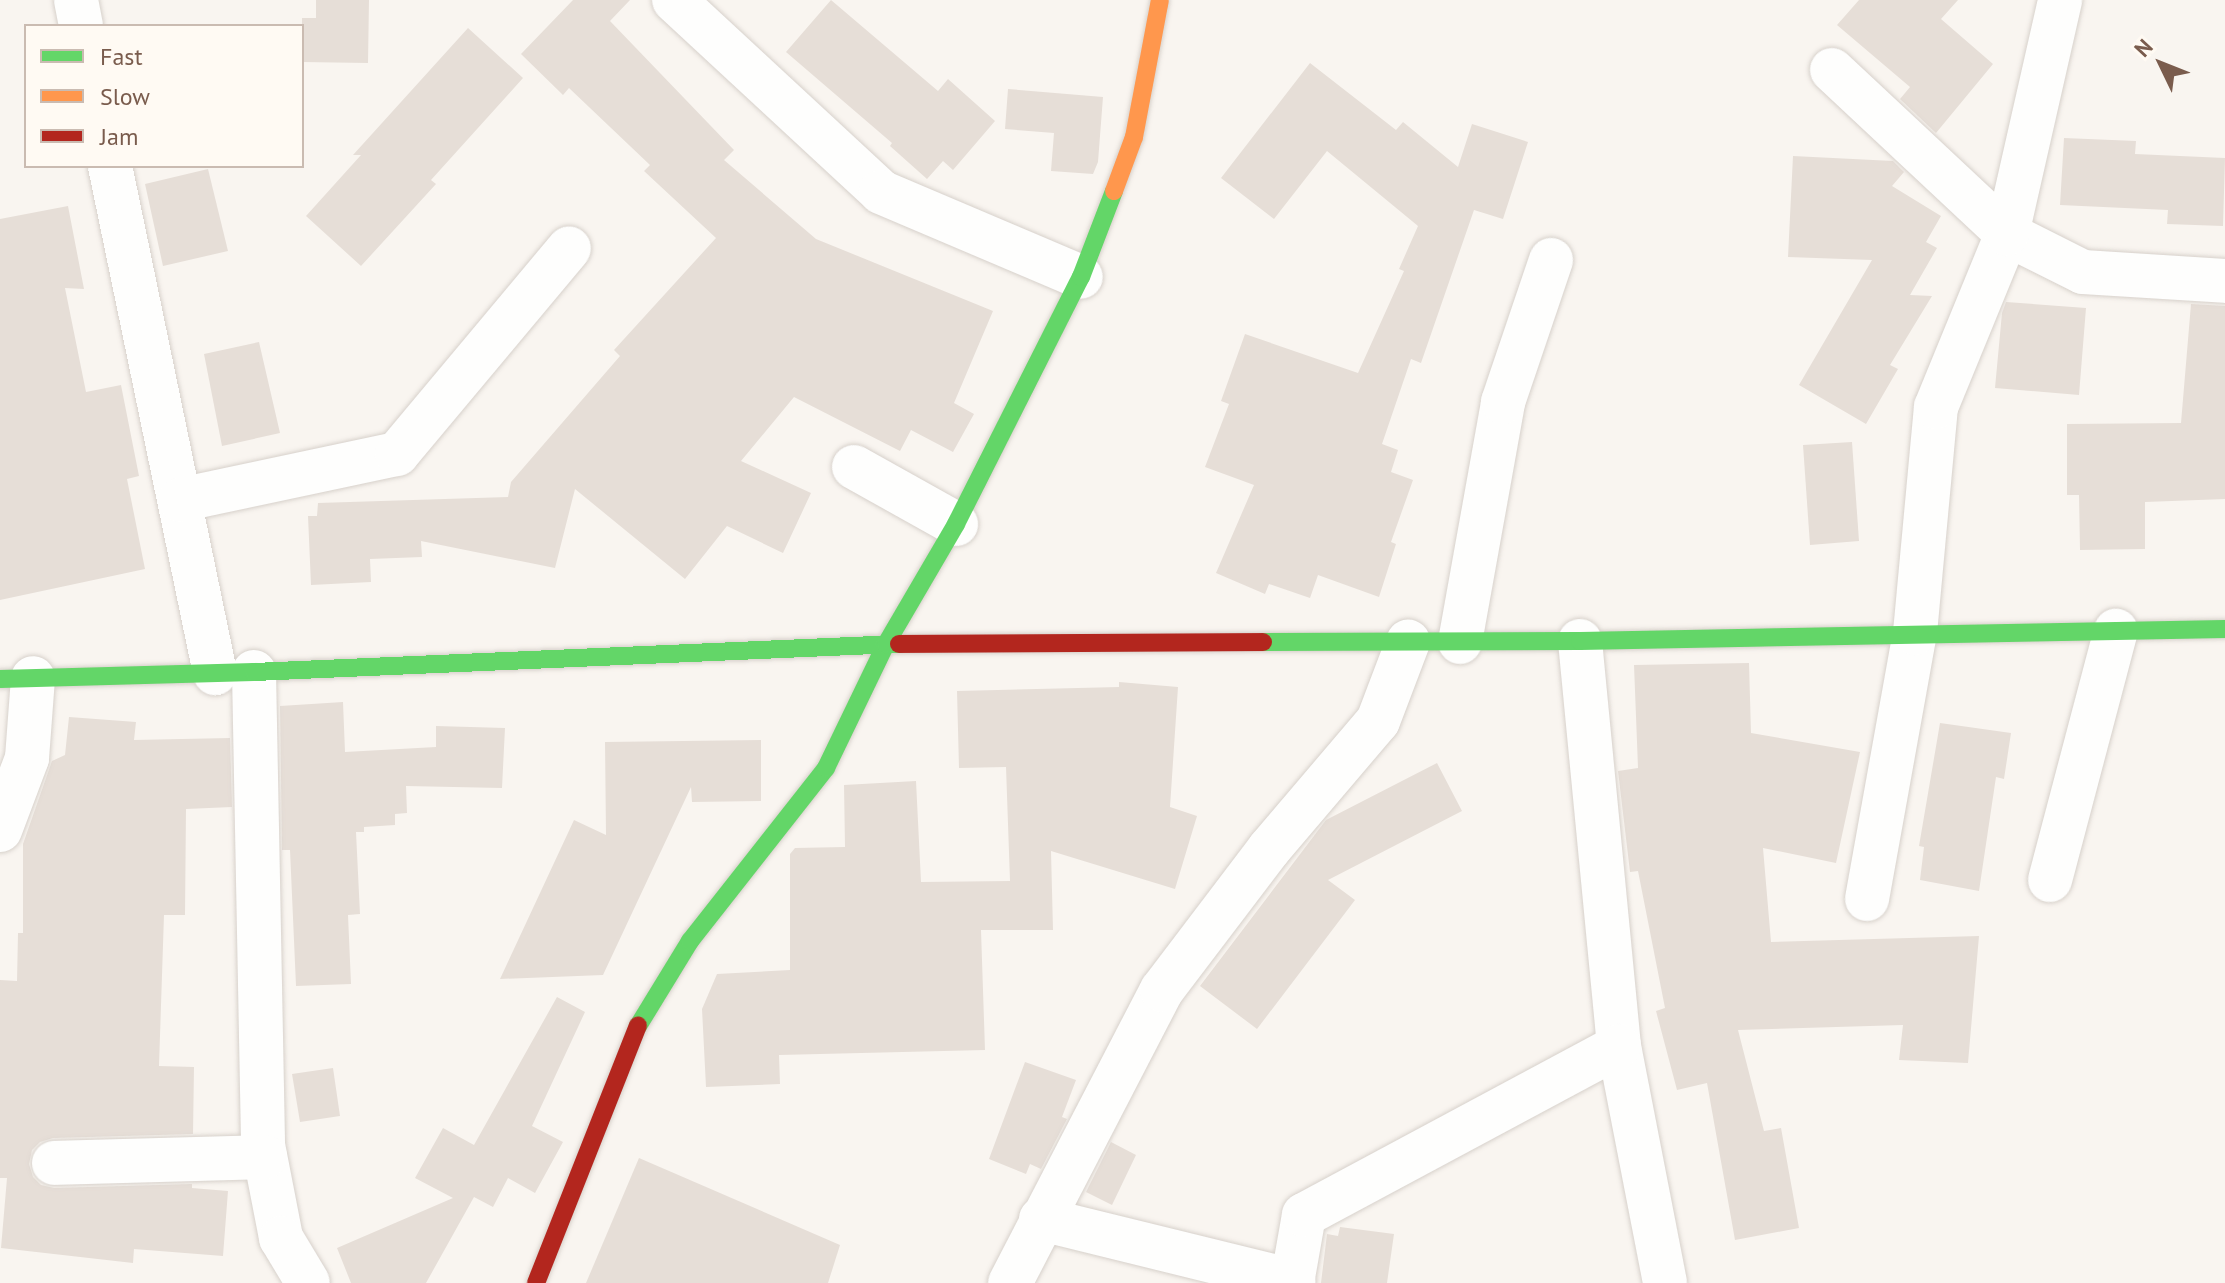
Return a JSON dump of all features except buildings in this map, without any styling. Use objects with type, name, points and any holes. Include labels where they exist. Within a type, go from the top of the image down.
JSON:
[{"type":"street","points":[[76,0],[81,24]]},
{"type":"street","points":[[674,0],[881,192],[1081,277]]},
{"type":"street","points":[[536,1283],[640,1021],[690,941],[826,768],[886,644],[956,524],[1081,277],[1134,137],[1160,0]]},
{"type":"street","points":[[1867,899],[1915,633],[1936,407],[2007,234],[2060,0]]},
{"type":"street","points":[[1832,70],[2007,234],[2083,272],[2225,281]]},
{"type":"street","points":[[110,168],[180,500],[235,673],[265,1157],[281,1238],[308,1283]]},
{"type":"street","points":[[180,500],[397,454],[569,248]]},
{"type":"street","points":[[1460,642],[1503,402],[1551,260]]},
{"type":"street","points":[[854,467],[956,524]]},
{"type":"street","points":[[0,830],[27,758],[17,678],[235,673],[886,644],[1580,641],[2225,629]]},
{"type":"street","points":[[2050,880],[2116,631]]},
{"type":"street","points":[[1580,641],[1619,1046],[1665,1283]]},
{"type":"street","points":[[1010,1283],[1162,990],[1269,849],[1378,721],[1408,642]]},
{"type":"street","points":[[1041,1219],[1292,1282],[1304,1215],[1619,1046]]},
{"type":"street","points":[[54,1163],[265,1157]]},
{"type":"traffic: fast","points":[[638,1026],[690,941],[826,768],[886,644],[956,524],[1081,277],[1114,191]]},
{"type":"traffic: fast","points":[[1263,642],[1580,641],[2225,629]]},
{"type":"traffic: fast","points":[[0,679],[254,672],[899,644]]},
{"type":"traffic: slow","points":[[1114,191],[1134,137],[1160,0]]},
{"type":"traffic: jam","points":[[899,644],[1263,642]]},
{"type":"traffic: jam","points":[[536,1283],[638,1026]]}]
